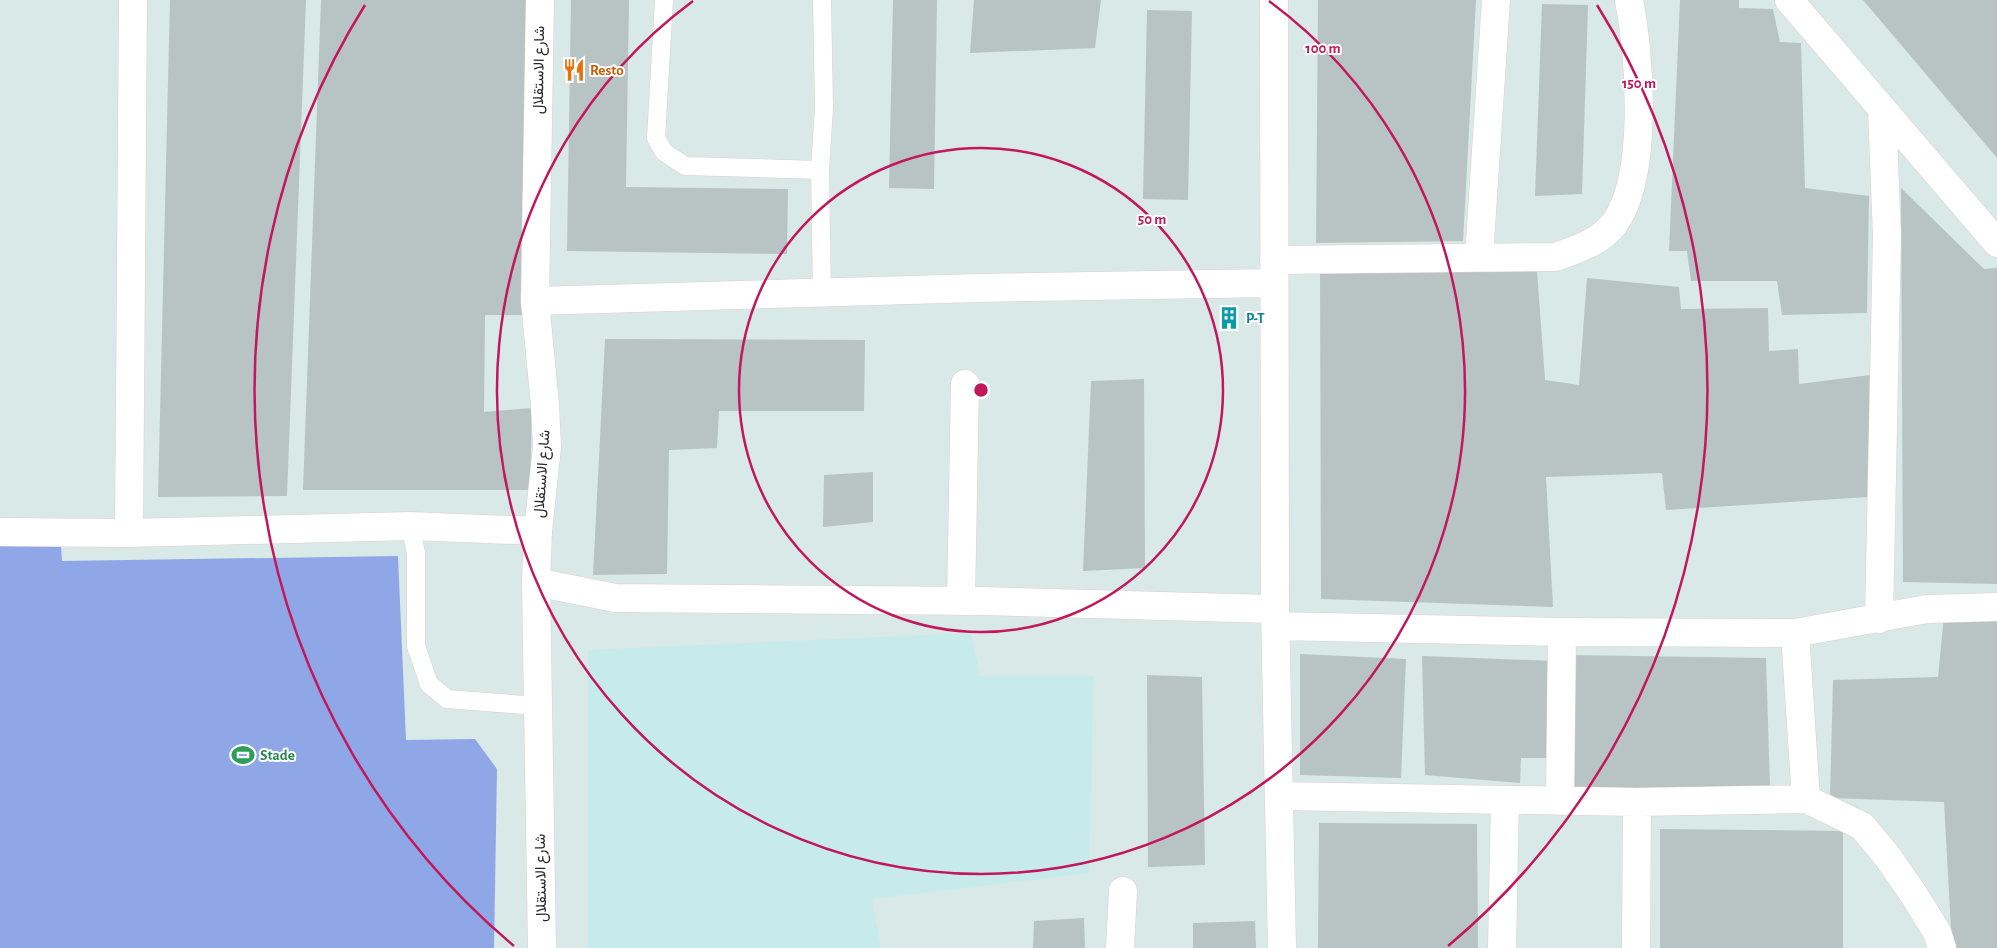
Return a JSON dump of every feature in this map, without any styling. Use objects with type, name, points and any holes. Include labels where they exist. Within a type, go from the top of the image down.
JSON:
[{"type":"street","points":[[129,533],[133,0]]},
{"type":"street","name":"شارع الاستقلال","points":[[540,0],[535,301],[547,447],[538,531],[536,582],[542,948]]},
{"type":"street","points":[[1274,0],[1275,618],[1282,948]]},
{"type":"street","points":[[1479,257],[1494,4],[1496,0]]},
{"type":"street","points":[[535,301],[989,288],[1274,272],[1479,257],[1555,257],[1587,246],[1613,224],[1631,188],[1638,127],[1636,60],[1629,0]]},
{"type":"street","points":[[1789,0],[1997,242]]},
{"type":"street","points":[[1879,619],[1887,236],[1882,110]]},
{"type":"street","points":[[961,601],[964,384]]},
{"type":"street","points":[[0,532],[129,533],[410,526],[538,531]]},
{"type":"street","points":[[536,582],[615,598],[961,601],[1562,632],[1795,633],[1927,610],[1997,607]]},
{"type":"street","points":[[1560,801],[1562,632]]},
{"type":"street","points":[[1795,633],[1806,799]]},
{"type":"street","points":[[1279,796],[1637,802],[1806,799],[1862,826],[1887,856],[1912,892],[1937,932],[1942,948]]},
{"type":"street","points":[[1502,948],[1505,800]]},
{"type":"street","points":[[1636,948],[1637,802]]},
{"type":"street","points":[[1120,948],[1123,891]]},
{"type":"lane","points":[[664,0],[656,138],[664,152],[685,166],[820,170]]},
{"type":"lane","points":[[822,0],[824,107],[820,170],[822,294]]},
{"type":"lane","points":[[410,526],[416,553],[416,646],[429,684],[447,700],[537,706]]},
{"type":"shaded area","name":"Stade","points":[[61,545],[62,561],[398,556],[406,740],[475,739],[497,769],[494,948],[0,948],[0,546]]},
{"type":"shaded area","points":[[971,633],[980,676],[1094,676],[1089,873],[872,899],[881,948],[588,948],[588,650]]},
{"type":"building","points":[[170,0],[306,0],[287,496],[158,497]]},
{"type":"building","points":[[321,0],[527,0],[522,315],[485,315],[484,412],[532,408],[530,490],[303,490]]},
{"type":"building","points":[[571,0],[629,0],[626,187],[788,189],[787,254],[567,251]]},
{"type":"building","points":[[893,0],[937,0],[934,189],[889,188]]},
{"type":"building","points":[[974,0],[1101,0],[1095,48],[970,53]]},
{"type":"building","points":[[1318,0],[1476,0],[1463,241],[1316,243]]},
{"type":"building","points":[[1680,0],[1739,0],[1739,8],[1773,9],[1780,42],[1801,43],[1805,188],[1869,196],[1867,313],[1782,315],[1777,281],[1691,281],[1687,251],[1669,251]]},
{"type":"building","points":[[1863,0],[1997,0],[1997,158]]},
{"type":"building","points":[[1542,4],[1588,5],[1582,194],[1535,196]]},
{"type":"building","points":[[1147,10],[1192,11],[1188,200],[1143,199]]},
{"type":"building","points":[[1901,188],[1984,269],[1997,268],[1997,584],[1903,582]]},
{"type":"building","points":[[1537,271],[1545,380],[1579,385],[1587,278],[1679,287],[1681,309],[1768,308],[1769,351],[1798,349],[1799,384],[1870,375],[1868,497],[1666,510],[1662,473],[1546,477],[1553,607],[1321,599],[1320,273]]},
{"type":"building","name":"P-T","points":[[1222,307],[1238,309],[1237,328],[1220,327]]},
{"type":"building","points":[[605,339],[865,340],[864,411],[719,411],[717,448],[669,450],[667,574],[593,575]]},
{"type":"building","points":[[1144,379],[1145,568],[1083,571],[1091,381]]},
{"type":"building","points":[[873,472],[873,522],[823,527],[824,475]]},
{"type":"building","points":[[1944,616],[1997,617],[1997,948],[1952,948],[1944,802],[1830,798],[1833,680],[1938,677]]},
{"type":"building","points":[[1300,654],[1406,659],[1401,778],[1300,775]]},
{"type":"building","points":[[1570,655],[1766,658],[1770,788],[1569,791]]},
{"type":"building","points":[[1422,656],[1556,661],[1553,758],[1521,758],[1520,783],[1425,775]]},
{"type":"building","points":[[1147,675],[1202,677],[1205,865],[1148,867]]},
{"type":"building","points":[[1319,823],[1477,824],[1478,948],[1318,948]]},
{"type":"building","points":[[1660,829],[1843,831],[1843,948],[1660,948]]},
{"type":"building","points":[[1084,918],[1085,948],[1033,948],[1034,921]]},
{"type":"building","points":[[1255,921],[1256,948],[1193,948],[1193,923]]},
{"type":"place","name":"Resto","points":[[574,70]]},
{"type":"place","name":"P-T","points":[[1229,318]]},
{"type":"place","name":"Stade","points":[[243,755]]}]
